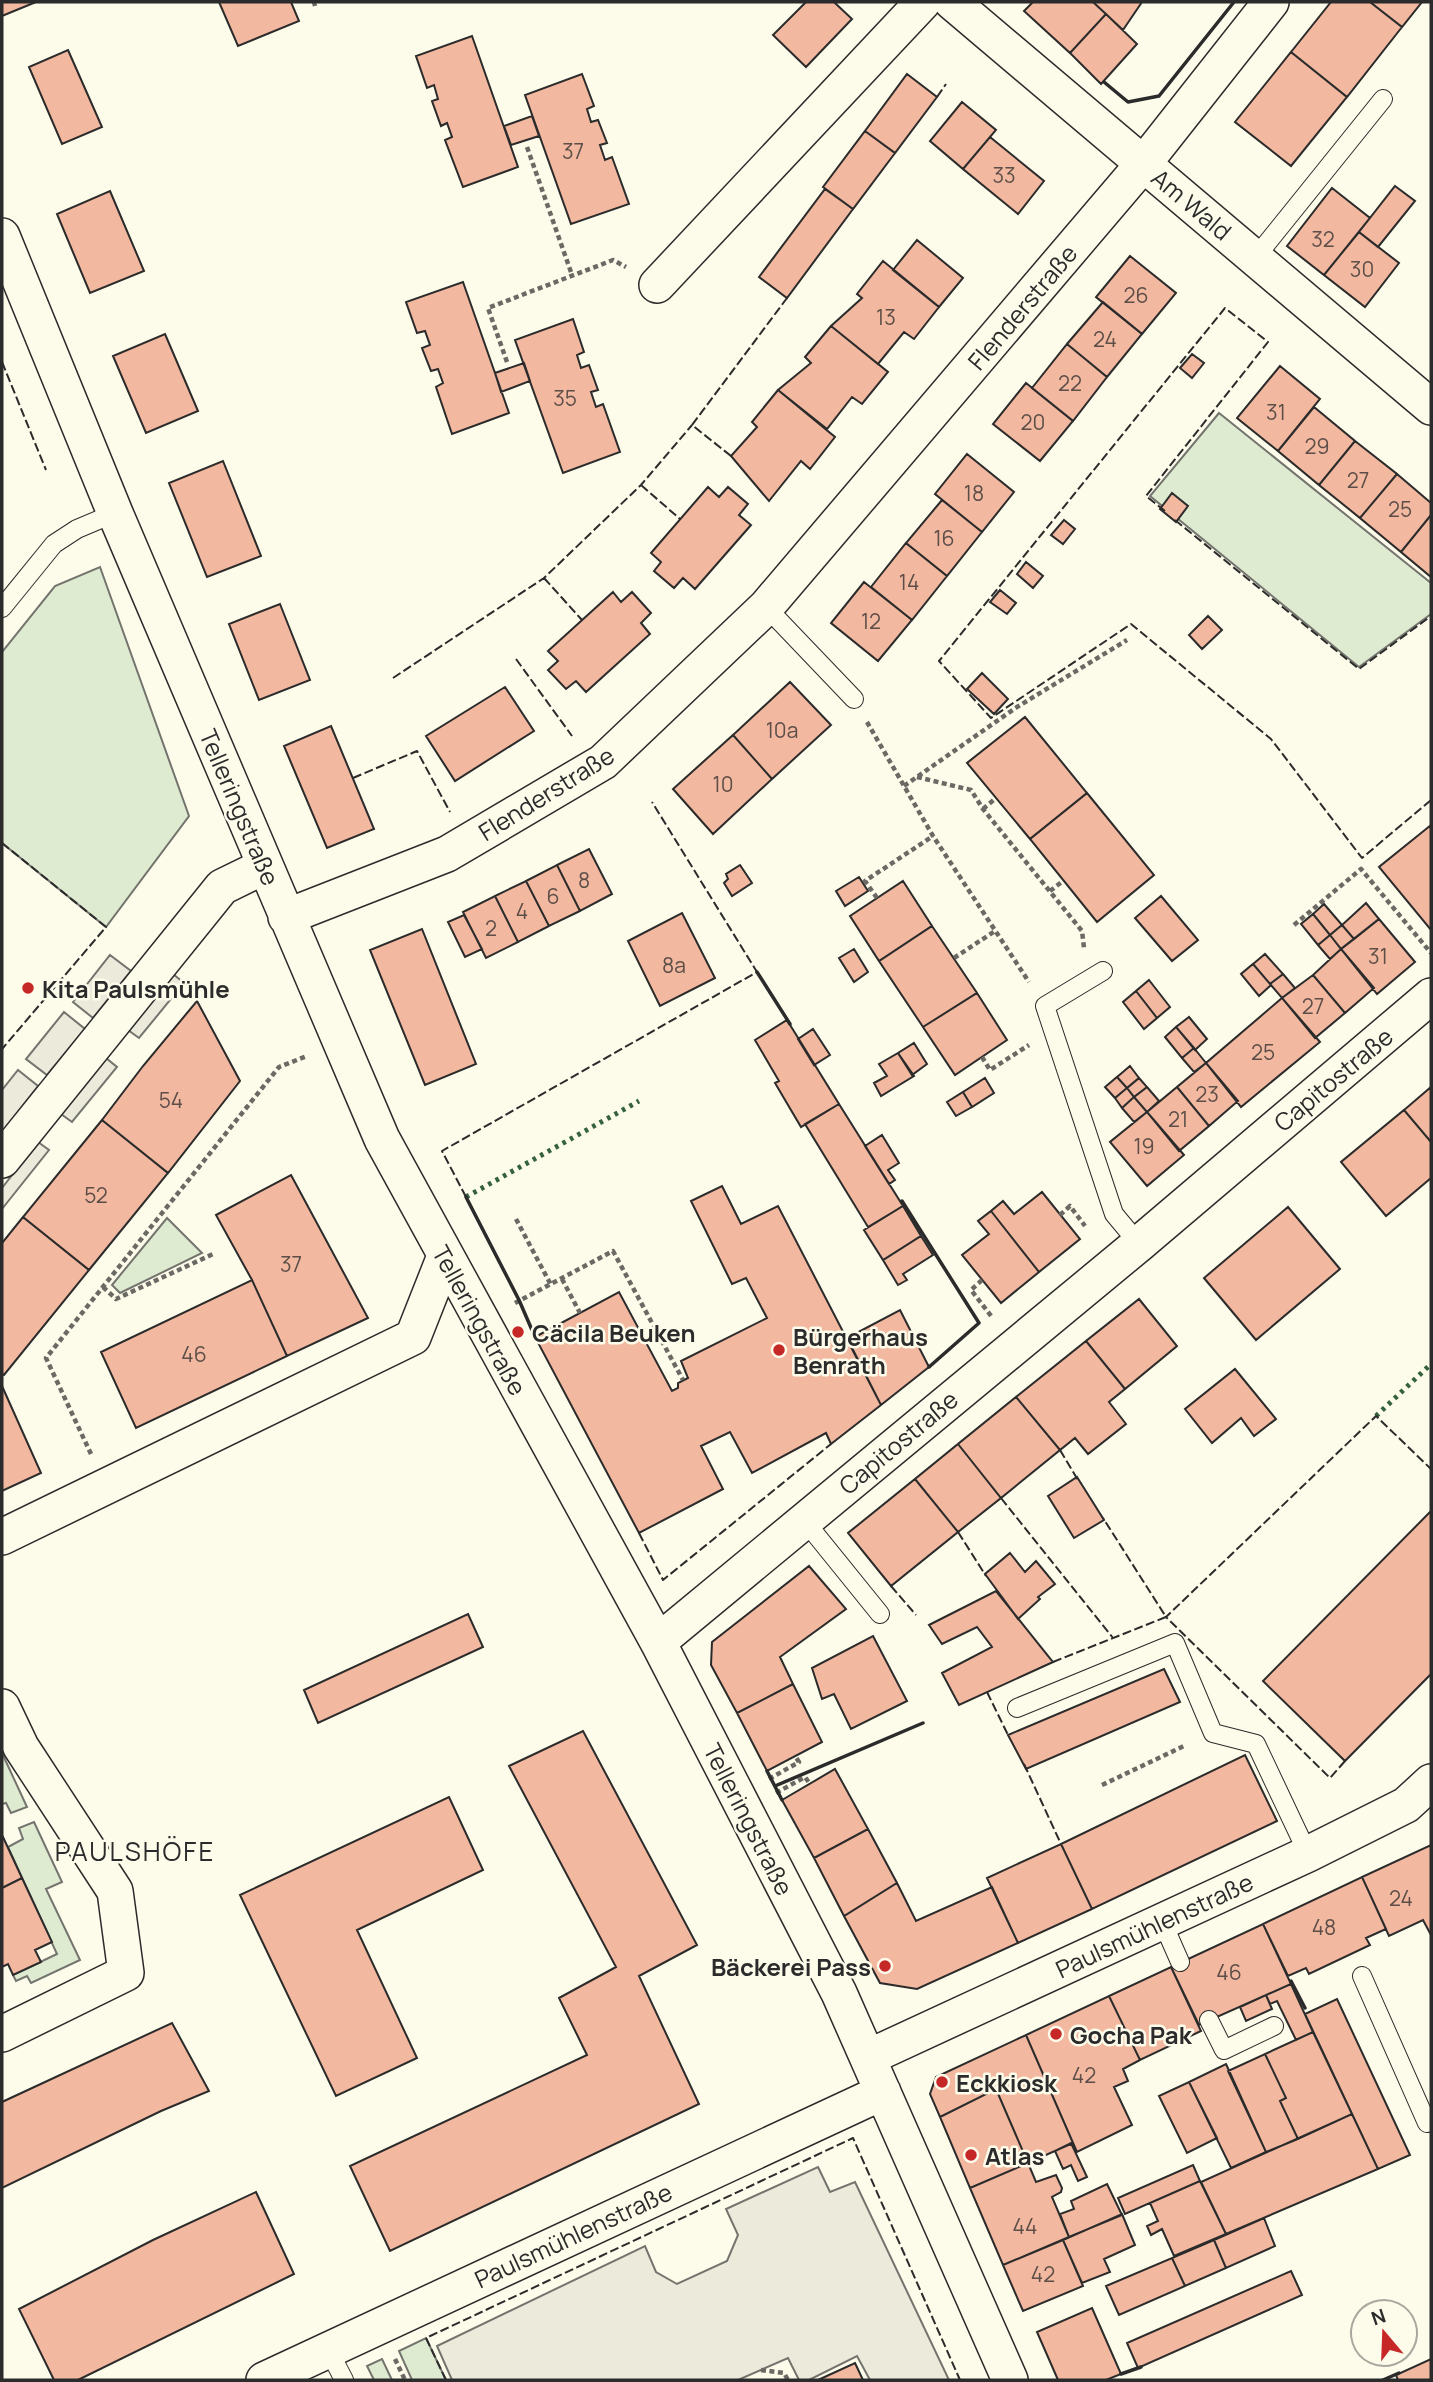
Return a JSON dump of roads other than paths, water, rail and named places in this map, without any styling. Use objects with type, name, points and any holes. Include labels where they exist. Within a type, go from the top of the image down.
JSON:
[{"type":"street","points":[[657,285],[923,2]]},
{"type":"street","name":"Flenderstraße","points":[[286,917],[447,854],[603,762],[766,607],[1144,163],[1271,2]]},
{"type":"street","name":"Am Wald","points":[[961,4],[1431,407]]},
{"type":"street","name":"Telleringstraße","points":[[2,236],[115,513],[382,1139],[658,1642],[839,1993],[1010,2380]]},
{"type":"street","points":[[2,1160],[222,887],[265,866]]},
{"type":"street","name":"Capitostraße","points":[[658,1642],[1139,1244],[1431,996]]},
{"type":"street","points":[[2,1537],[413,1337],[445,1256]]},
{"type":"street","points":[[2,1707],[21,1747],[115,1891],[126,1973],[2,2034]]},
{"type":"street","name":"Paulsmühlenstraße","points":[[869,2057],[1308,1854],[1406,1805],[1431,1782]]},
{"type":"street","name":"Paulsmühlenstraße","points":[[264,2380],[883,2092]]},
{"type":"lane","points":[[1255,258],[1383,99]]},
{"type":"lane","points":[[2,608],[54,544],[77,529],[115,513]]},
{"type":"lane","points":[[766,607],[854,699]]},
{"type":"lane","points":[[1103,971],[1045,1006],[1114,1214],[1139,1244]]},
{"type":"lane","points":[[804,1520],[880,1614]]},
{"type":"lane","points":[[1017,1708],[1175,1643],[1213,1733],[1256,1744],[1308,1854]]},
{"type":"lane","points":[[1162,1921],[1180,1962]]},
{"type":"lane","points":[[1362,1976],[1427,2123],[1431,2121]]},
{"type":"lane","points":[[1209,2020],[1224,2050],[1274,2026]]},
{"type":"lane","points":[[328,2350],[344,2380]]},
{"type":"place","name":"Kita Paulsmühle","points":[[28,988]]},
{"type":"place","name":"Cäcila Beuken","points":[[518,1332]]},
{"type":"place","name":"Bürgerhaus Benrath","points":[[779,1350]]},
{"type":"place","name":"Bäckerei Pass","points":[[885,1966]]},
{"type":"place","name":"Gocha Pak","points":[[1056,2034]]},
{"type":"place","name":"Eckkiosk","points":[[942,2082]]},
{"type":"place","name":"Atlas","points":[[971,2155]]},
{"type":"district","name":"PAULSHÖFE","points":[[135,1851]]}]
